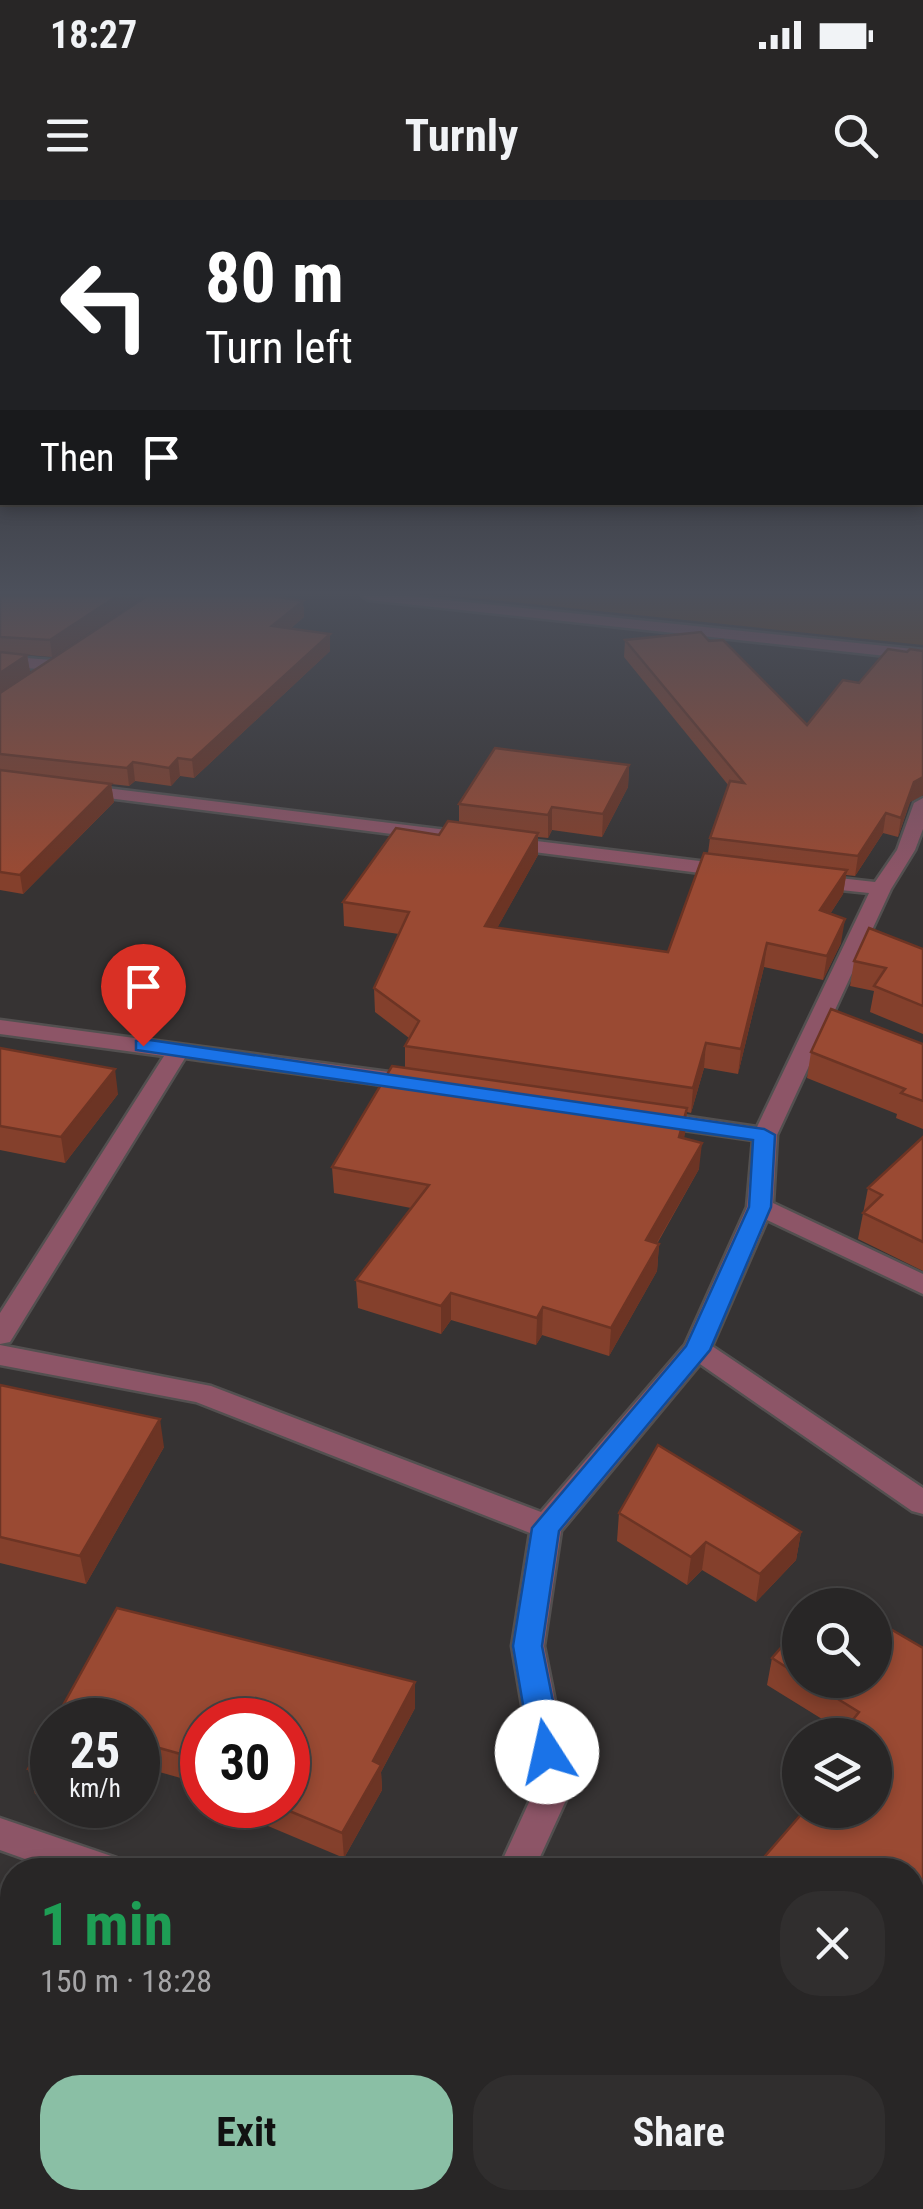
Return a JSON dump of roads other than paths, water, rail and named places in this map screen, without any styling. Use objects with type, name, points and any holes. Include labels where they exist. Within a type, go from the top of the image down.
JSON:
[{"type":"street","points":[[59,787],[744,872]]},
{"type":"street","points":[[521,1858],[554,1786],[528,1646],[546,1528],[697,1350],[760,1207],[764,1135],[831,1019],[881,889],[914,852],[923,803]]},
{"type":"street","points":[[783,877],[881,889]]},
{"type":"street","points":[[0,1027],[444,1087]]},
{"type":"street","points":[[0,1335],[179,1050]]},
{"type":"street","points":[[633,1115],[764,1135]]},
{"type":"street","points":[[760,1207],[923,1285]]},
{"type":"street","points":[[697,1350],[923,1503]]},
{"type":"street","points":[[0,1355],[201,1393],[546,1528]]},
{"type":"street","points":[[0,1834],[69,1858]]}]
